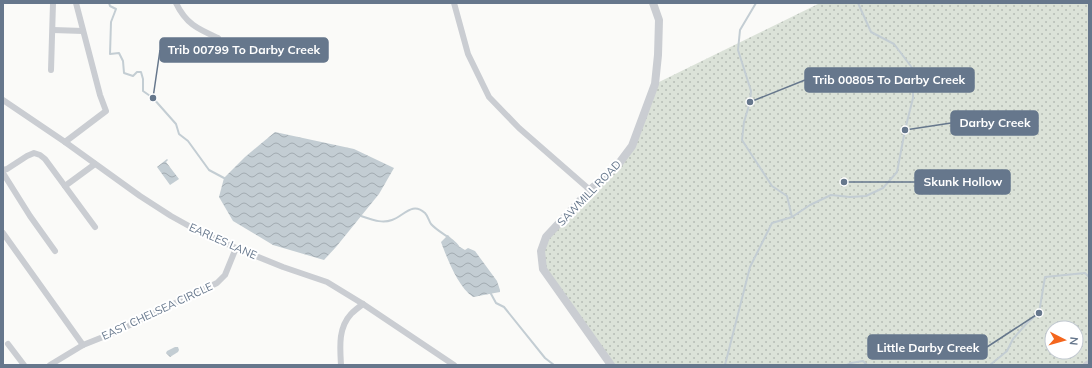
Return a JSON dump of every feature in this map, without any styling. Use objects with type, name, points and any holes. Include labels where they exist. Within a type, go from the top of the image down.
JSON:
[{"type":"street","points":[[51,70],[53,3]]},
{"type":"street","points":[[65,142],[106,111],[100,94],[76,3]]},
{"type":"street","points":[[176,3],[184,18],[188,22],[205,33],[218,38]]},
{"type":"street","points":[[454,3],[468,54],[489,97],[519,128],[590,190]]},
{"type":"street","name":"SAWMILL ROAD","points":[[611,365],[543,269],[541,251],[546,237],[590,190],[617,166],[632,146],[655,84],[659,20],[653,3]]},
{"type":"street","points":[[53,30],[83,31]]},
{"type":"street","name":"EARLES LANE","points":[[3,100],[171,216],[198,231],[236,248],[326,282],[363,304],[454,365]]},
{"type":"street","points":[[55,251],[30,216],[3,172],[27,156],[34,153],[40,154],[45,158],[95,227]]},
{"type":"street","points":[[65,186],[95,164]]},
{"type":"street","points":[[3,233],[83,346]]},
{"type":"street","name":"EAST CHELSEA CIRCLE","points":[[50,365],[83,346],[217,283],[225,275],[236,248]]},
{"type":"street","points":[[341,365],[340,344],[344,326],[351,314],[363,304]]},
{"type":"street","points":[[8,344],[24,365]]},
{"type":"shaded area","points":[[820,3],[1089,3],[1089,364],[611,365],[543,269],[546,237],[632,146],[655,84]]},
{"type":"water","points":[[275,132],[354,149],[394,168],[379,194],[324,260],[273,245],[233,221],[219,197],[224,178],[245,157]]},
{"type":"water","points":[[167,159],[168,160],[166,162],[179,179],[170,185],[157,167]]},
{"type":"water","points":[[448,235],[455,244],[465,250],[468,248],[475,251],[497,281],[500,292],[473,297],[468,292],[454,272],[441,242]]},
{"type":"water","points":[[178,347],[178,352],[170,357],[166,353],[167,351]]},
{"type":"waterway","points":[[109,3],[110,6],[116,9],[111,22],[110,54],[119,53],[123,61],[124,73],[133,76],[137,72],[141,72],[143,79],[143,91],[153,98],[176,124],[179,134],[188,141],[209,170],[224,178]]},
{"type":"waterway","points":[[756,3],[740,30],[738,50],[751,91],[750,102],[744,122],[742,140],[772,186],[787,196],[792,217]]},
{"type":"waterway","points":[[725,365],[750,267],[772,223],[792,217],[810,205],[831,195],[850,197],[866,196],[883,188],[897,172],[913,98],[913,69],[894,44],[871,32],[858,3]]},
{"type":"waterway","points":[[361,216],[376,221],[388,221],[396,218],[408,210],[416,208],[425,213],[431,224],[458,246]]},
{"type":"waterway","points":[[990,365],[1007,351],[1013,339],[1027,323],[1039,313],[1045,277],[1085,273],[1089,277]]},
{"type":"waterway","points":[[490,292],[496,303],[504,307],[545,358],[554,365]]},
{"type":"waterway","points":[[847,365],[863,361],[867,365]]},
{"type":"place","name":"Trib 00799 To Darby Creek","points":[[153,98]]},
{"type":"place","name":"Trib 00805 To Darby Creek","points":[[750,102]]},
{"type":"place","name":"Darby Creek","points":[[905,130]]},
{"type":"place","name":"Skunk Hollow","points":[[844,182]]},
{"type":"place","name":"Little Darby Creek","points":[[1039,313]]}]
